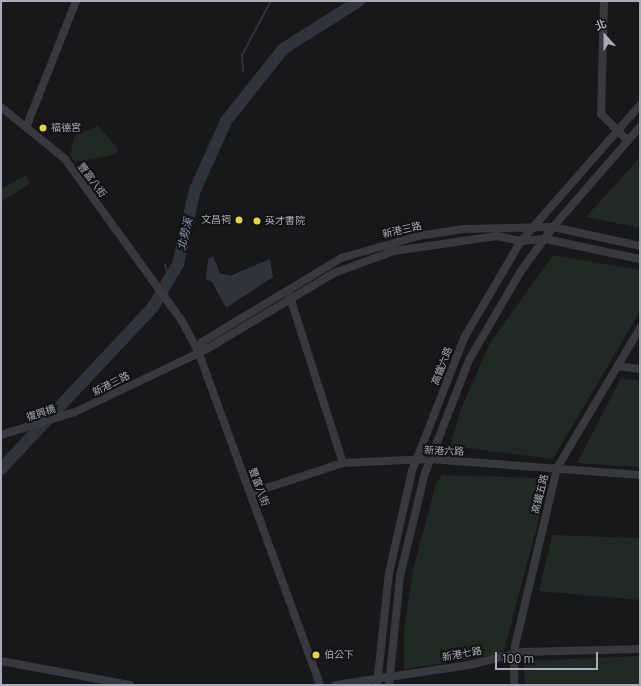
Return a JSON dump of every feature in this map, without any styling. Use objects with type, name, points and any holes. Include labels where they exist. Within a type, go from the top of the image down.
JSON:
[{"type":"street","points":[[27,125],[76,1]]},
{"type":"street","points":[[604,1],[601,114],[627,140]]},
{"type":"street","name":"高鐵六路","points":[[376,681],[389,573],[416,460],[464,338],[521,241],[616,130],[640,106]]},
{"type":"street","name":"豐富八街","points":[[1,107],[27,125],[65,160],[170,301],[198,351],[320,685]]},
{"type":"street","points":[[389,685],[400,576],[429,459],[469,360],[521,271],[553,227],[627,140],[640,127]]},
{"type":"street","name":"新港三路","points":[[198,351],[202,342],[287,288],[341,258],[392,242],[463,229],[553,227],[640,246]]},
{"type":"street","name":"新港三路","points":[[75,412],[198,351],[207,349],[291,298],[362,260],[394,251],[497,236],[521,241],[545,239],[640,259]]},
{"type":"street","points":[[287,288],[343,463]]},
{"type":"street","name":"高鐵五路","points":[[514,685],[514,654],[557,468],[640,328]]},
{"type":"street","points":[[618,366],[640,369]]},
{"type":"street","name":"復興橋","points":[[1,435],[13,433],[75,412]]},
{"type":"street","name":"新港六路","points":[[251,493],[343,463],[429,459],[640,475]]},
{"type":"street","name":"新港七路","points":[[336,685],[376,681],[390,675],[469,665],[514,654],[640,649]]},
{"type":"street","points":[[1,661],[130,685]]},
{"type":"shaded area","points":[[98,126],[117,147],[117,154],[75,162],[70,155],[75,135]]},
{"type":"shaded area","points":[[640,157],[640,228],[586,217]]},
{"type":"shaded area","points":[[26,175],[30,184],[1,202],[1,189]]},
{"type":"shaded area","points":[[553,255],[640,270],[640,311],[553,459],[450,446],[461,409],[490,343]]},
{"type":"shaded area","points":[[213,256],[220,273],[230,276],[270,259],[273,277],[226,308],[212,282],[206,279],[208,259]]},
{"type":"shaded area","points":[[621,378],[640,381],[640,467],[577,463]]},
{"type":"shaded area","points":[[442,475],[542,478],[547,489],[503,654],[404,669],[404,631],[413,570],[436,483]]},
{"type":"shaded area","points":[[552,535],[640,538],[640,600],[539,591]]},
{"type":"shaded area","points":[[640,656],[640,685],[525,685],[524,661]]},
{"type":"waterway","points":[[243,71],[242,55],[271,1]]},
{"type":"waterway","name":"北勢溪","points":[[1,469],[153,307],[178,264],[195,190],[226,121],[283,49],[359,1]]},
{"type":"waterway","points":[[165,264],[169,280]]},
{"type":"place","name":"福德宮","points":[[43,128]]},
{"type":"place","name":"文昌祠","points":[[239,220]]},
{"type":"place","name":"英才書院","points":[[257,221]]},
{"type":"place","name":"伯公下","points":[[316,655]]}]
